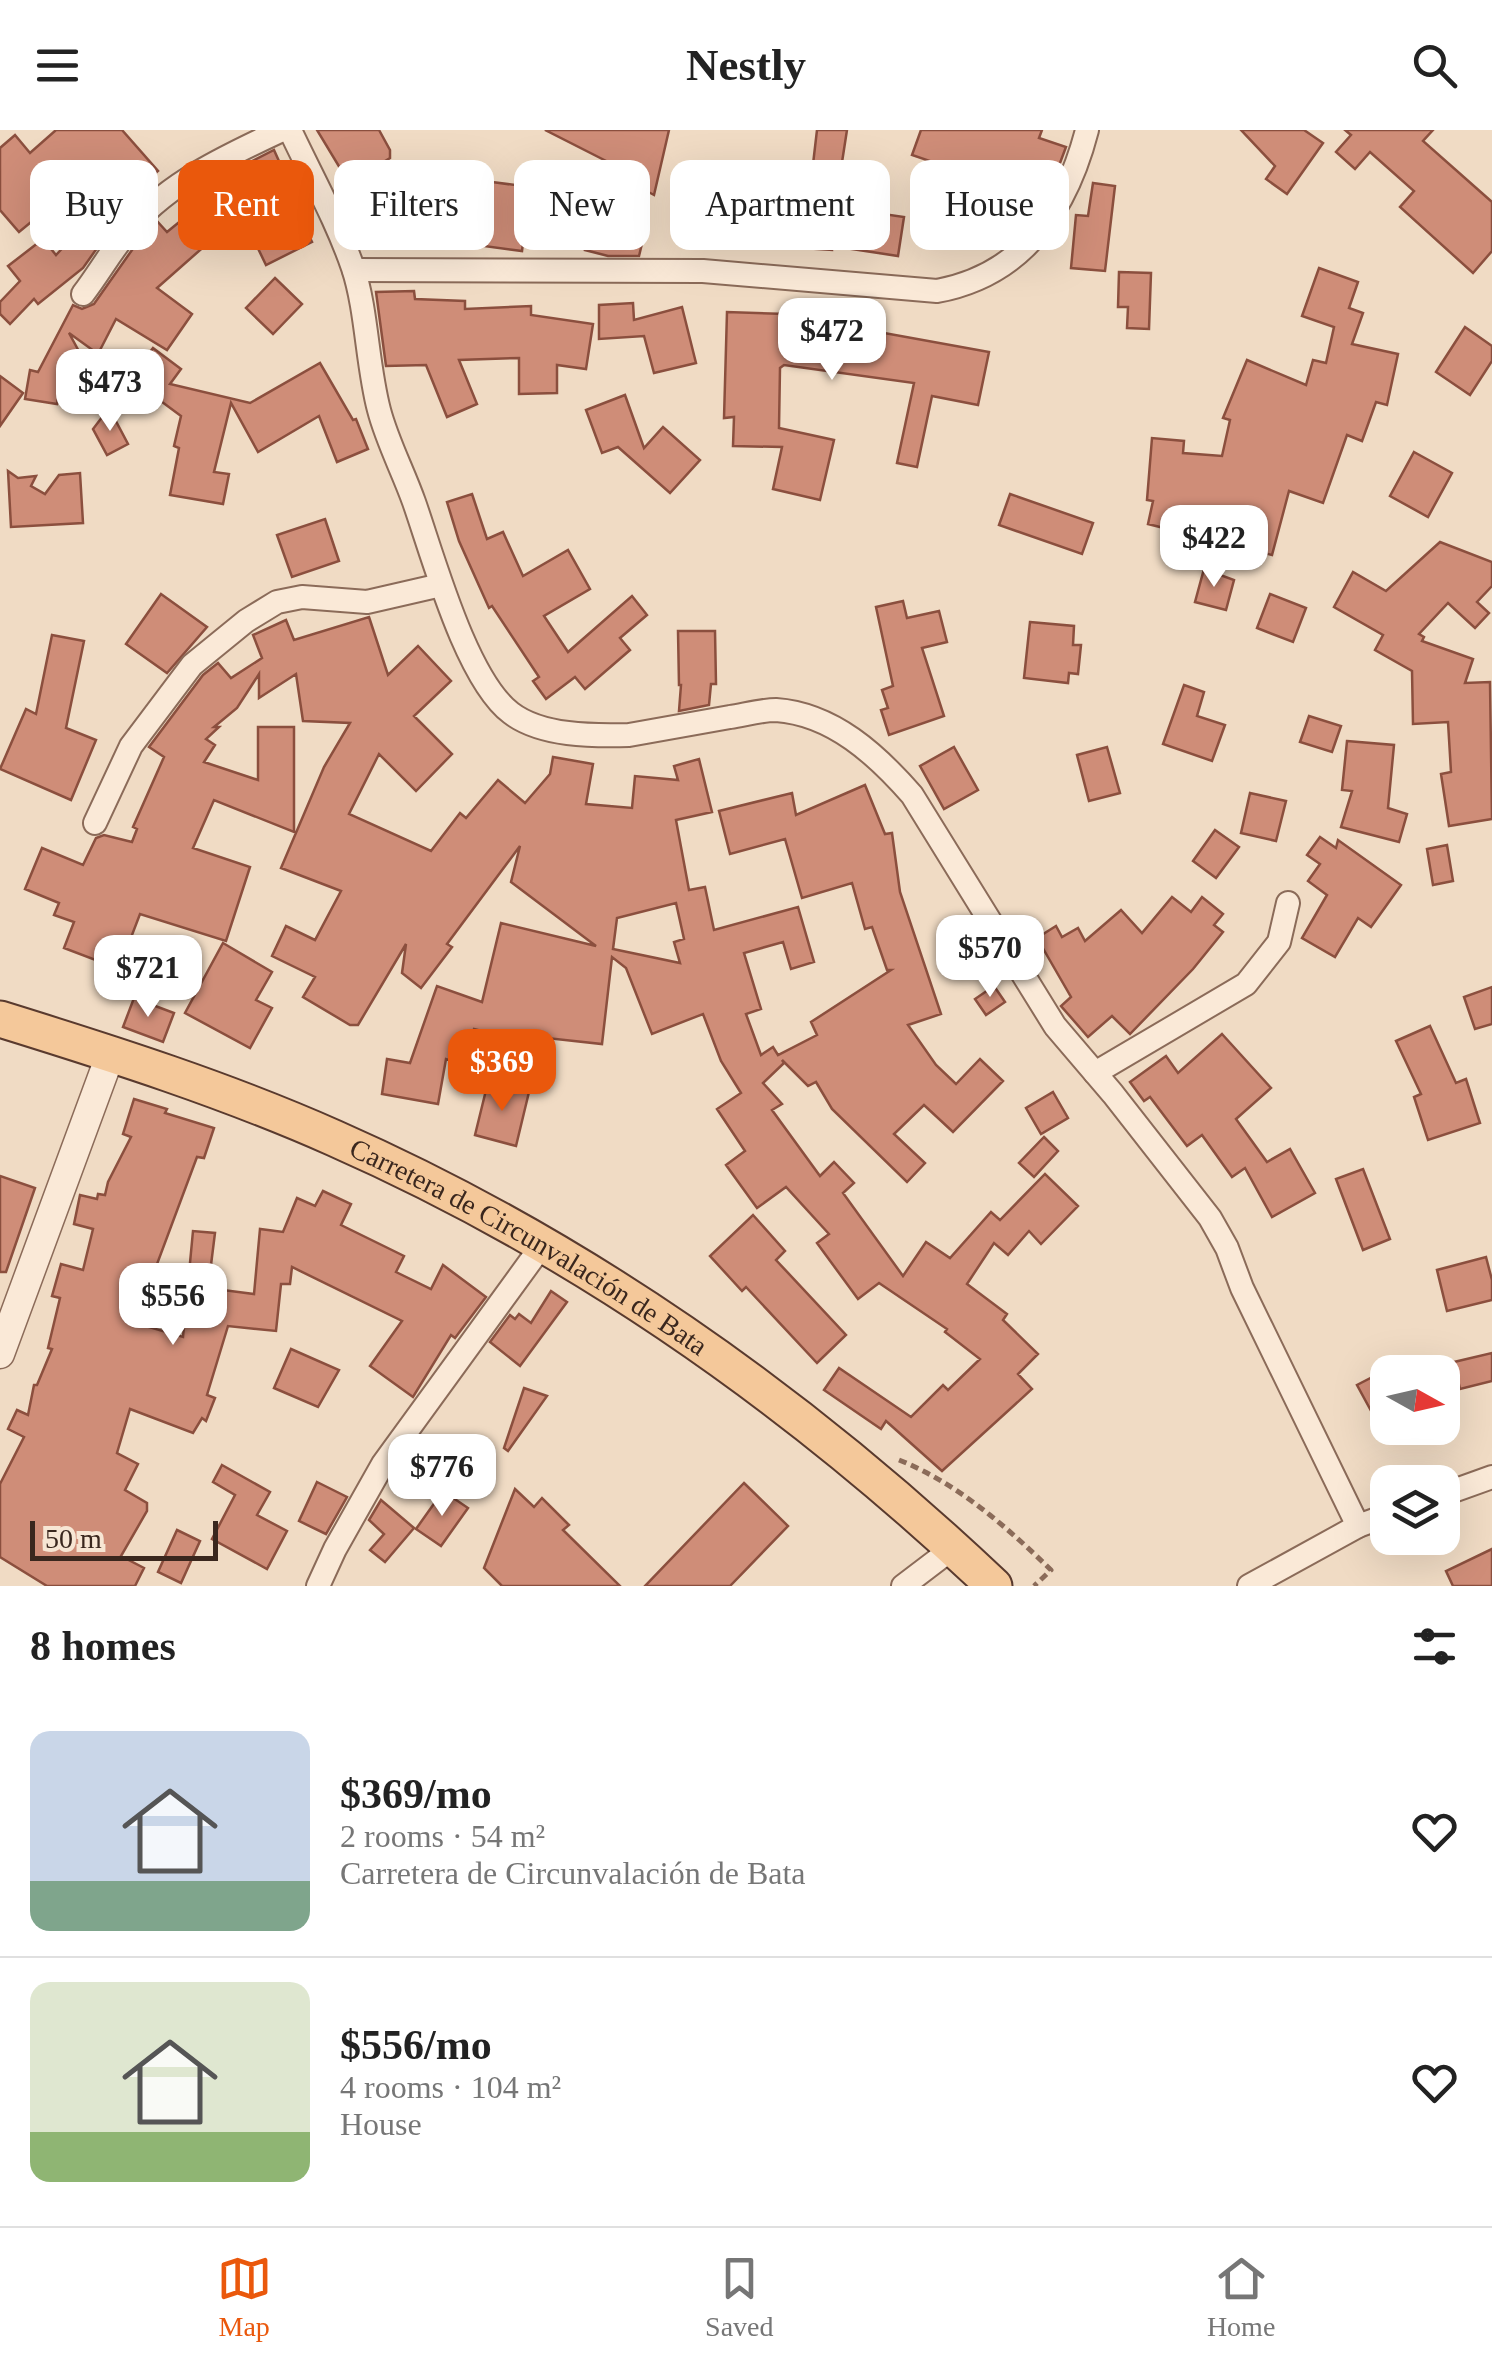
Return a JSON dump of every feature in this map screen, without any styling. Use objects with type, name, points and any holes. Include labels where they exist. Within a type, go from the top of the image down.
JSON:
[{"type":"main road","name":"Carretera de Circunvalación de Bata","points":[[0,1019],[111,1053],[247,1102],[336,1139],[514,1227],[660,1316],[814,1427],[994,1586]]},
{"type":"street","points":[[83,294],[134,224],[177,188],[230,154],[286,130],[354,270],[380,413],[441,585],[494,695],[512,714],[534,724],[582,734],[629,735],[773,710],[800,714],[829,725],[864,746],[912,795],[1055,1026],[1178,1176],[1227,1248],[1242,1288],[1358,1526]]},
{"type":"street","points":[[354,270],[702,271],[936,291],[966,286],[1008,263],[1032,241],[1077,168],[1087,130]]},
{"type":"street","points":[[95,823],[142,732],[192,665],[246,620],[277,602],[302,596],[367,602],[441,585]]},
{"type":"street","points":[[1095,1073],[1246,984],[1279,942],[1288,904]]},
{"type":"street","points":[[0,1354],[111,1053]]},
{"type":"street","points":[[318,1586],[334,1549],[383,1464],[542,1244]]},
{"type":"street","points":[[1460,1488],[1492,1476]]},
{"type":"street","points":[[1249,1586],[1370,1522]]},
{"type":"street","points":[[903,1586],[954,1548]]},
{"type":"path","points":[[1003,1524],[1050,1570],[1034,1586]]},
{"type":"building","points":[[56,130],[122,130],[148,160],[30,160],[30,223],[19,232],[0,210],[0,148],[15,135],[30,153]]},
{"type":"building","points":[[317,130],[379,130],[390,150],[387,160],[335,160]]},
{"type":"building","points":[[545,130],[669,130],[654,195],[650,193],[650,160],[604,160]]},
{"type":"building","points":[[817,130],[847,130],[842,160],[814,160]]},
{"type":"building","points":[[921,130],[1042,130],[1039,138],[1066,147],[1061,160],[927,160],[912,155]]},
{"type":"building","points":[[1241,130],[1304,130],[1323,143],[1287,194],[1266,179],[1275,166]]},
{"type":"building","points":[[1345,130],[1433,130],[1423,141],[1492,202],[1492,251],[1473,273],[1400,207],[1414,191],[1370,152],[1355,169],[1336,152],[1351,135]]},
{"type":"building","points":[[274,150],[278,160],[254,160]]},
{"type":"building","points":[[494,182],[514,185],[514,250],[494,247]]},
{"type":"building","points":[[1093,183],[1115,186],[1105,271],[1071,268],[1076,215],[1088,216]]},
{"type":"building","points":[[890,215],[904,217],[898,256],[858,250],[890,250]]},
{"type":"building","points":[[158,222],[167,232],[178,223],[178,250],[200,250],[157,288],[192,314],[167,350],[116,319],[98,354],[69,333],[88,368],[65,357],[57,404],[25,399],[30,370],[38,372],[73,305],[82,309],[94,304],[132,250],[158,250]]},
{"type":"building","points":[[30,249],[52,250],[56,255],[61,250],[96,250],[83,268],[38,304],[34,299],[10,324],[0,314],[0,302],[20,281],[8,266]]},
{"type":"building","points":[[259,250],[296,250],[266,265]]},
{"type":"building","points":[[585,250],[640,250],[639,256],[608,256]]},
{"type":"building","points":[[1319,268],[1358,282],[1349,308],[1363,313],[1352,344],[1398,354],[1387,405],[1376,402],[1362,441],[1347,435],[1323,503],[1289,491],[1272,555],[1148,524],[1153,501],[1147,500],[1152,438],[1184,441],[1183,453],[1222,456],[1230,420],[1223,418],[1247,360],[1306,385],[1313,360],[1326,363],[1334,327],[1302,316]]},
{"type":"building","points":[[1119,272],[1151,273],[1149,329],[1127,328],[1128,307],[1118,307]]},
{"type":"building","points":[[275,278],[302,304],[273,334],[246,308]]},
{"type":"building","points":[[414,291],[415,299],[465,301],[465,309],[531,306],[531,315],[593,324],[586,369],[557,365],[557,393],[519,394],[519,358],[459,360],[477,404],[447,417],[426,365],[386,366],[376,292]]},
{"type":"building","points":[[633,303],[634,320],[682,307],[696,363],[654,373],[644,336],[599,339],[599,305]]},
{"type":"building","points":[[821,310],[852,314],[851,327],[989,352],[978,405],[932,396],[917,467],[897,463],[914,383],[784,365],[780,368],[779,428],[834,440],[820,500],[773,489],[782,447],[733,446],[734,417],[724,418],[727,312],[820,315]]},
{"type":"building","points":[[1465,327],[1492,346],[1492,361],[1470,395],[1436,372]]},
{"type":"building","points":[[153,348],[181,369],[170,384],[250,403],[320,363],[353,420],[356,419],[368,449],[337,462],[319,416],[258,452],[231,403],[214,472],[229,474],[223,504],[170,495],[181,416],[123,373],[133,375]]},
{"type":"building","points":[[0,376],[23,393],[0,426]]},
{"type":"building","points":[[625,395],[644,448],[663,427],[700,460],[670,493],[618,447],[602,453],[586,410]]},
{"type":"building","points":[[109,408],[128,444],[107,455],[93,429]]},
{"type":"building","points":[[1414,452],[1452,473],[1428,517],[1390,496]]},
{"type":"building","points":[[8,471],[18,478],[36,476],[31,486],[45,494],[59,475],[80,473],[83,523],[11,527]]},
{"type":"building","points":[[472,494],[487,539],[503,532],[523,576],[568,550],[590,589],[544,616],[568,652],[632,596],[647,615],[620,638],[630,650],[585,689],[575,677],[546,699],[533,681],[539,677],[492,606],[489,608],[459,541],[447,502]]},
{"type":"building","points":[[1010,494],[1093,523],[1082,554],[999,525]]},
{"type":"building","points":[[325,519],[339,561],[292,577],[277,535]]},
{"type":"building","points":[[1440,542],[1492,562],[1492,586],[1477,602],[1489,613],[1475,628],[1448,603],[1419,634],[1424,637],[1422,641],[1473,659],[1465,683],[1490,682],[1492,819],[1449,826],[1441,774],[1451,772],[1448,722],[1413,724],[1412,671],[1375,650],[1383,635],[1334,607],[1353,572],[1386,591]]},
{"type":"building","points":[[1204,569],[1234,580],[1226,610],[1195,602]]},
{"type":"building","points":[[161,594],[207,627],[167,673],[126,644]]},
{"type":"building","points":[[1270,594],[1306,608],[1293,642],[1257,628]]},
{"type":"building","points":[[903,601],[907,618],[939,611],[947,642],[922,648],[944,716],[889,735],[881,710],[888,708],[882,690],[893,686],[876,607]]},
{"type":"building","points":[[369,617],[388,675],[418,646],[451,681],[414,716],[452,754],[416,791],[379,754],[349,814],[431,851],[460,813],[466,818],[498,780],[525,803],[550,774],[553,757],[593,764],[586,804],[632,808],[635,776],[678,780],[674,766],[699,759],[712,812],[676,820],[689,890],[705,887],[714,930],[798,907],[814,962],[791,969],[783,942],[744,953],[761,1009],[746,1014],[761,1055],[773,1047],[778,1055],[817,1035],[811,1022],[891,970],[887,970],[872,927],[865,929],[852,883],[802,898],[785,839],[730,854],[719,811],[792,793],[796,815],[865,785],[885,834],[892,833],[900,892],[941,1014],[908,1025],[936,1065],[956,1084],[980,1059],[1003,1081],[953,1132],[924,1105],[894,1134],[925,1163],[907,1182],[832,1109],[816,1082],[808,1086],[782,1060],[784,1063],[763,1083],[782,1104],[772,1110],[820,1176],[834,1162],[854,1183],[843,1193],[903,1276],[926,1242],[950,1258],[991,1212],[1000,1220],[1045,1174],[1078,1206],[1041,1244],[1029,1231],[1008,1255],[994,1243],[967,1284],[1007,1314],[1003,1320],[1038,1354],[1018,1374],[1032,1389],[942,1471],[886,1421],[881,1429],[824,1390],[839,1368],[911,1417],[943,1385],[948,1390],[980,1359],[945,1332],[947,1329],[879,1283],[858,1299],[817,1243],[829,1234],[786,1187],[757,1208],[726,1165],[745,1151],[717,1109],[741,1093],[721,1061],[703,1014],[652,1034],[626,968],[612,957],[602,1044],[538,1037],[536,1045],[474,1029],[462,1064],[446,1059],[438,1104],[382,1094],[387,1059],[410,1063],[437,986],[482,1002],[501,923],[596,946],[511,882],[520,846],[447,944],[452,947],[421,988],[402,973],[406,944],[358,1025],[350,1025],[303,997],[315,977],[272,956],[286,926],[315,940],[341,891],[281,868],[324,767],[350,723],[303,721],[296,674],[259,698],[259,674],[237,708],[206,739],[215,745],[204,762],[258,780],[258,727],[294,727],[294,832],[214,800],[193,848],[250,867],[226,941],[140,914],[119,969],[64,948],[74,922],[54,915],[59,903],[25,889],[42,848],[83,865],[96,838],[104,835],[132,842],[137,829],[133,827],[164,757],[149,747],[203,675],[218,663],[231,678],[262,658],[253,635],[286,620],[294,640]],"holes":[[[676,903],[684,939],[674,942],[680,963],[613,949],[617,918]]]},
{"type":"building","points":[[1030,622],[1074,626],[1073,645],[1081,645],[1078,674],[1069,673],[1068,683],[1024,678]]},
{"type":"building","points":[[678,631],[715,631],[716,684],[711,684],[709,705],[679,711]]},
{"type":"building","points":[[52,635],[84,641],[66,728],[96,740],[71,800],[0,769],[26,709],[36,714]]},
{"type":"building","points":[[1184,685],[1204,692],[1197,716],[1225,725],[1212,761],[1163,744]]},
{"type":"building","points":[[1309,716],[1341,726],[1332,752],[1300,742]]},
{"type":"building","points":[[1347,741],[1394,745],[1388,808],[1407,814],[1399,842],[1341,827],[1352,791],[1342,790]]},
{"type":"building","points":[[954,747],[978,790],[944,809],[920,766]]},
{"type":"building","points":[[1107,747],[1120,793],[1089,801],[1077,755]]},
{"type":"building","points":[[1250,793],[1286,801],[1276,841],[1241,833]]},
{"type":"building","points":[[1215,830],[1239,847],[1216,878],[1193,861]]},
{"type":"building","points":[[1320,837],[1336,848],[1338,840],[1401,885],[1371,927],[1358,918],[1335,957],[1302,938],[1327,895],[1308,881],[1320,864],[1307,855]]},
{"type":"building","points":[[1447,845],[1453,881],[1433,885],[1427,849]]},
{"type":"building","points":[[1172,897],[1191,912],[1202,897],[1223,914],[1214,925],[1223,932],[1130,1034],[1112,1016],[1088,1037],[1061,1006],[1071,997],[1037,938],[1056,926],[1062,937],[1078,928],[1085,941],[1121,910],[1142,933]]},
{"type":"building","points":[[223,943],[272,972],[256,1000],[272,1008],[250,1048],[185,1013]]},
{"type":"building","points":[[994,986],[1005,1002],[986,1015],[975,999]]},
{"type":"building","points":[[1492,987],[1492,1024],[1475,1029],[1464,997]]},
{"type":"building","points":[[134,998],[174,1013],[163,1042],[123,1027]]},
{"type":"building","points":[[1430,1026],[1456,1083],[1466,1079],[1480,1123],[1428,1140],[1414,1097],[1421,1094],[1396,1041]]},
{"type":"building","points":[[1222,1034],[1271,1088],[1236,1119],[1267,1162],[1290,1149],[1315,1193],[1272,1217],[1245,1168],[1232,1177],[1202,1135],[1187,1146],[1150,1097],[1144,1101],[1130,1082],[1166,1056],[1178,1073]]},
{"type":"building","points":[[488,1082],[529,1092],[516,1146],[475,1135]]},
{"type":"building","points":[[1053,1092],[1068,1118],[1041,1134],[1026,1108]]},
{"type":"building","points":[[134,1099],[214,1128],[204,1158],[197,1157],[135,1323],[183,1337],[193,1231],[215,1233],[210,1273],[217,1273],[215,1289],[254,1294],[260,1229],[283,1232],[297,1198],[315,1206],[323,1191],[351,1204],[341,1225],[404,1256],[396,1272],[431,1289],[443,1265],[486,1297],[455,1338],[451,1335],[413,1397],[370,1366],[402,1321],[292,1267],[290,1284],[281,1284],[276,1331],[228,1326],[207,1395],[215,1398],[206,1421],[202,1418],[193,1433],[130,1409],[117,1453],[138,1464],[125,1490],[147,1503],[147,1511],[121,1556],[144,1568],[135,1586],[47,1586],[0,1557],[0,1484],[24,1437],[8,1429],[17,1410],[28,1415],[34,1385],[52,1349],[48,1348],[60,1298],[52,1296],[61,1264],[83,1270],[93,1229],[74,1224],[80,1195],[97,1199],[98,1194],[105,1195],[131,1137],[123,1134]]},
{"type":"building","points":[[1044,1137],[1058,1151],[1034,1177],[1019,1163]]},
{"type":"building","points":[[1363,1169],[1390,1239],[1363,1250],[1336,1179]]},
{"type":"building","points":[[0,1176],[35,1188],[6,1272],[0,1272]]},
{"type":"building","points":[[753,1215],[785,1251],[776,1260],[846,1335],[817,1363],[746,1287],[742,1291],[710,1256]]},
{"type":"building","points":[[1486,1257],[1492,1300],[1447,1311],[1437,1270]]},
{"type":"building","points":[[551,1291],[567,1302],[520,1366],[490,1342],[510,1315],[515,1319],[519,1314],[531,1323]]},
{"type":"building","points":[[291,1349],[339,1370],[318,1407],[274,1388]]},
{"type":"building","points":[[1492,1353],[1492,1381],[1460,1389],[1460,1361]]},
{"type":"building","points":[[1370,1378],[1370,1409],[1357,1385]]},
{"type":"building","points":[[524,1388],[547,1396],[508,1451],[504,1448]]},
{"type":"building","points":[[222,1465],[270,1492],[257,1515],[287,1531],[267,1569],[212,1539],[235,1495],[213,1482]]},
{"type":"building","points":[[317,1482],[347,1497],[326,1534],[299,1521]]},
{"type":"building","points":[[744,1483],[788,1526],[730,1586],[645,1586]]},
{"type":"building","points":[[515,1489],[534,1507],[542,1498],[569,1525],[563,1530],[620,1586],[502,1586],[484,1568]]},
{"type":"building","points":[[443,1491],[468,1508],[441,1546],[416,1529]]},
{"type":"building","points":[[381,1500],[414,1528],[385,1562],[370,1550],[384,1534],[369,1520]]},
{"type":"building","points":[[177,1530],[200,1541],[181,1583],[158,1572]]},
{"type":"building","points":[[1492,1549],[1492,1586],[1453,1586],[1446,1571]]}]
